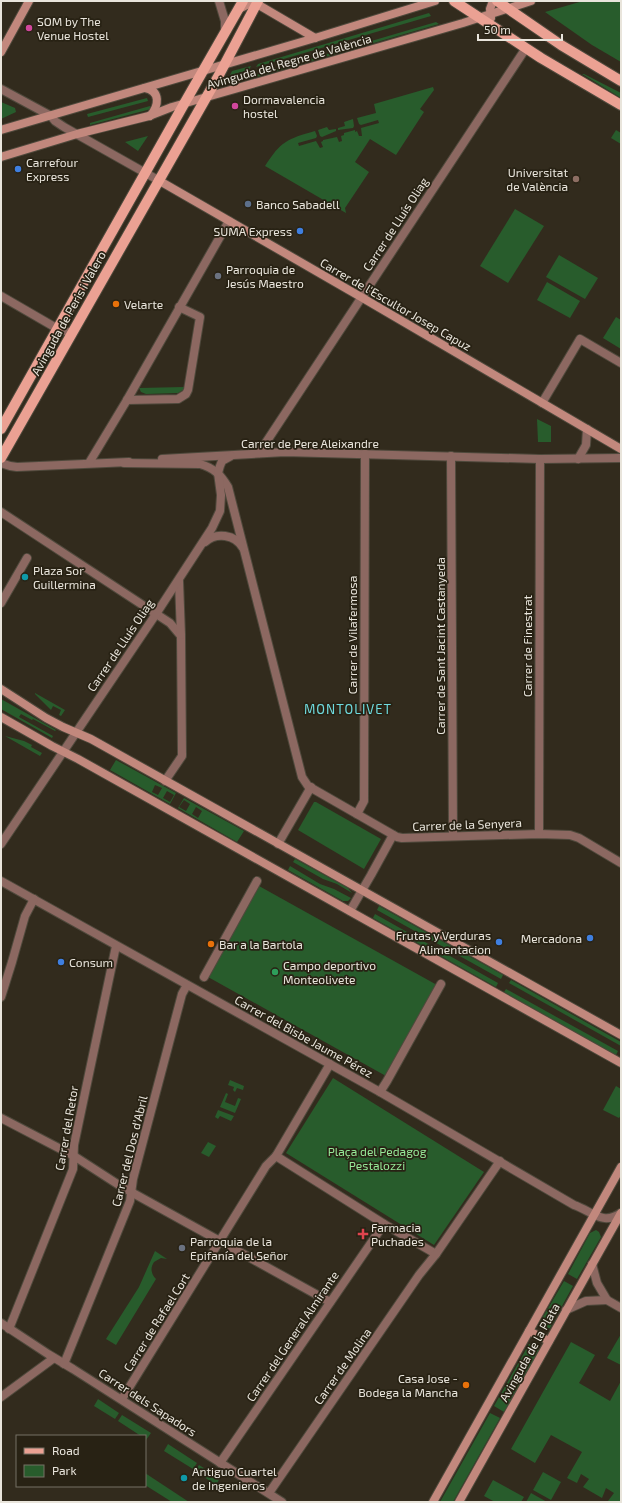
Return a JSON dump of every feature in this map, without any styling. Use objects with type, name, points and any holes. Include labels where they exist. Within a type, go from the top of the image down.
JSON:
[{"type":"main road","points":[[1,52],[28,1]]},
{"type":"main road","name":"Avinguda del Regne de València","points":[[1,130],[315,38],[435,1]]},
{"type":"main road","points":[[454,1],[526,48],[621,105]]},
{"type":"main road","points":[[493,1],[490,14],[495,28]]},
{"type":"main road","points":[[497,1],[561,45],[621,81]]},
{"type":"main road","name":"Avinguda del Regne de València","points":[[1,157],[77,134],[149,116],[206,97],[479,18],[530,1]]},
{"type":"main road","points":[[241,5],[258,2]]},
{"type":"main road","name":"Avinguda de Peris i Valero","points":[[1,458],[206,97],[258,2]]},
{"type":"main road","name":"Avinguda del Regne de València","points":[[258,2],[315,38]]},
{"type":"main road","name":"Avinguda de Peris i Valero","points":[[1,429],[58,329],[141,171],[184,104],[241,5]]},
{"type":"main road","points":[[145,88],[150,89],[154,93],[157,100],[157,105],[154,111],[149,116]]},
{"type":"main road","name":"Carrer de l'Escultor Josep Capuz","points":[[158,180],[621,449]]},
{"type":"main road","points":[[1,689],[46,718],[91,739],[621,1035]]},
{"type":"main road","points":[[1,717],[621,1063]]},
{"type":"main road","name":"Avinguda de la Plata","points":[[433,1502],[621,1167]]},
{"type":"main road","name":"Avinguda de la Plata","points":[[461,1501],[621,1213]]},
{"type":"main road","points":[[529,1331],[549,1341]]},
{"type":"street","points":[[219,1],[225,21],[225,32]]},
{"type":"street","name":"Carrer de Lluís Oliag","points":[[259,453],[526,48]]},
{"type":"street","points":[[1,89],[51,116],[55,121],[158,180]]},
{"type":"street","points":[[89,463],[127,400],[229,221]]},
{"type":"street","points":[[1,296],[58,329],[72,333]]},
{"type":"street","points":[[127,400],[178,399],[186,394],[188,390],[200,317],[179,307]]},
{"type":"street","points":[[542,403],[580,339],[621,363]]},
{"type":"street","points":[[578,459],[586,445],[587,429]]},
{"type":"street","name":"Carrer de Pere Aleixandre","points":[[1,463],[17,467],[285,452],[540,459],[621,458]]},
{"type":"street","name":"Carrer de Vilafermosa","points":[[357,814],[364,801],[365,454]]},
{"type":"street","points":[[218,473],[222,461],[233,455]]},
{"type":"street","name":"Carrer de Sant Jacint Castanyeda","points":[[451,456],[453,836]]},
{"type":"street","name":"Carrer de Finestrat","points":[[539,834],[540,459]]},
{"type":"street","points":[[124,462],[200,464],[208,466],[218,473],[228,487],[302,776],[304,781],[314,790],[278,844]]},
{"type":"street","name":"Carrer de Lluís Oliag","points":[[1,844],[179,580],[215,524],[220,511],[221,495],[218,473]]},
{"type":"street","points":[[1,512],[170,623],[181,636]]},
{"type":"street","points":[[200,546],[208,539],[221,536],[236,540],[245,552]]},
{"type":"street","points":[[1,603],[27,558]]},
{"type":"street","points":[[165,781],[182,756],[179,580]]},
{"type":"street","name":"Carrer de la Senyera","points":[[314,790],[393,835],[402,838],[570,834],[621,863]]},
{"type":"street","points":[[350,911],[393,835]]},
{"type":"street","name":"Carrer del Bisbe Jaume Pérez","points":[[1,881],[380,1092],[574,1205],[594,1215]]},
{"type":"street","points":[[204,977],[257,881]]},
{"type":"street","points":[[1,997],[25,916],[34,899]]},
{"type":"street","name":"Carrer del Retor","points":[[9,1329],[73,1169],[74,1145],[116,946]]},
{"type":"street","points":[[380,1092],[441,984]]},
{"type":"street","name":"Carrer del Dos d'Abril","points":[[64,1364],[130,1201],[133,1179],[180,999],[187,985]]},
{"type":"street","points":[[330,1064],[276,1156],[384,1224],[436,1254],[500,1162]]},
{"type":"street","points":[[1,1118],[74,1156],[131,1192],[330,1302]]},
{"type":"street","name":"Carrer de Rafael Cort","points":[[122,1400],[266,1166],[276,1156]]},
{"type":"street","name":"Avinguda de la Plata","points":[[594,1215],[608,1219],[614,1218],[621,1213]]},
{"type":"street","name":"Carrer del General Almirante","points":[[220,1462],[384,1224]]},
{"type":"street","name":"Carrer de Molina","points":[[269,1493],[419,1275],[436,1254]]},
{"type":"street","points":[[592,1264],[597,1283],[607,1300],[621,1308]]},
{"type":"street","points":[[566,1310],[586,1301],[607,1300]]},
{"type":"street","name":"Carrer dels Sapadors","points":[[1,1323],[282,1502]]},
{"type":"street","points":[[1,1397],[54,1358]]},
{"type":"green space","points":[[583,1],[621,1],[621,62],[592,45],[545,12]]},
{"type":"green space","points":[[429,13],[431,16],[256,67],[258,64]]},
{"type":"green space","points":[[436,22],[439,24],[250,79],[252,76]]},
{"type":"green space","points":[[251,66],[249,70],[230,75],[232,71]]},
{"type":"green space","points":[[582,74],[621,93],[621,98]]},
{"type":"green space","points":[[433,87],[434,90],[420,109],[424,112],[396,155],[370,139],[355,162],[369,172],[345,208],[346,213],[265,166],[280,146],[291,139],[305,134],[315,131],[317,136],[316,138],[298,143],[299,146],[316,141],[320,148],[323,147],[321,142],[323,140],[337,137],[339,142],[342,141],[341,136],[344,135],[344,133],[355,130],[359,136],[362,136],[361,128],[379,123],[378,120],[361,125],[359,124],[357,118],[376,113],[374,104]]},
{"type":"green space","points":[[147,98],[148,101],[88,117],[87,114]]},
{"type":"green space","points":[[1,102],[15,108],[16,112],[1,119]]},
{"type":"green space","points":[[150,106],[151,109],[90,125],[90,123]]},
{"type":"green space","points":[[353,119],[353,128],[338,130],[338,128],[345,126],[344,122]]},
{"type":"green space","points":[[327,127],[329,130],[336,129],[336,131],[322,137],[320,136],[318,130]]},
{"type":"green space","points":[[616,130],[621,133],[621,144],[611,138]]},
{"type":"green space","points":[[148,136],[138,151],[125,142]]},
{"type":"green space","points":[[515,209],[544,226],[508,283],[480,266]]},
{"type":"green space","points":[[559,255],[598,278],[585,299],[546,277]]},
{"type":"green space","points":[[547,282],[580,301],[570,318],[537,300]]},
{"type":"green space","points":[[616,317],[621,320],[621,349],[603,338]]},
{"type":"green space","points":[[184,387],[183,390],[178,393],[146,394],[141,392],[139,388]]},
{"type":"green space","points":[[537,419],[551,426],[551,442],[538,442]]},
{"type":"green space","points":[[35,693],[65,710],[61,716],[59,715],[61,710],[53,706],[51,710]]},
{"type":"green space","points":[[1,699],[56,730],[55,731],[21,714],[19,717],[53,736],[52,738],[1,709]]},
{"type":"green space","points":[[5,736],[24,741],[42,753],[40,756]]},
{"type":"green space","points":[[116,760],[176,793],[170,804],[110,770]],"holes":[[[155,785],[162,788],[158,795],[152,792]],[[167,791],[174,795],[170,802],[163,798]]]},
{"type":"green space","points":[[184,798],[244,831],[237,842],[178,808]],"holes":[[[184,800],[190,804],[186,811],[179,807]],[[196,807],[202,811],[198,818],[192,814]]]},
{"type":"green space","points":[[314,802],[381,839],[364,869],[298,830]]},
{"type":"green space","points":[[295,859],[348,888],[352,893],[293,862]]},
{"type":"green space","points":[[290,866],[320,884],[334,889],[351,898],[348,901],[343,901],[288,870]]},
{"type":"green space","points":[[259,886],[437,985],[386,1076],[208,977]]},
{"type":"green space","points":[[379,906],[503,975],[501,979],[377,910]]},
{"type":"green space","points":[[375,914],[498,983],[496,987],[373,918]]},
{"type":"green space","points":[[511,980],[621,1042],[621,1046],[509,983]]},
{"type":"green space","points":[[506,989],[618,1051],[616,1055],[504,992]]},
{"type":"green space","name":"Plaça del Pedagog Pestalozzi","points":[[333,1078],[484,1172],[434,1245],[286,1153]]},
{"type":"green space","points":[[230,1080],[244,1086],[243,1090],[237,1088],[235,1092],[233,1090],[234,1087],[228,1085]]},
{"type":"green space","points":[[616,1086],[621,1089],[621,1115],[619,1118],[603,1110]]},
{"type":"green space","points":[[226,1093],[228,1094],[225,1102],[235,1106],[238,1098],[241,1099],[235,1113],[220,1107]]},
{"type":"green space","points":[[218,1110],[234,1116],[231,1121],[220,1116],[218,1119],[215,1117]]},
{"type":"green space","points":[[208,1142],[216,1146],[209,1157],[201,1153]]},
{"type":"green space","points":[[596,1230],[599,1232],[601,1237],[577,1279],[568,1274],[590,1233]]},
{"type":"green space","points":[[155,1251],[167,1259],[161,1258],[154,1262],[152,1271],[156,1279],[116,1345],[106,1339],[139,1287]]},
{"type":"green space","points":[[564,1281],[573,1286],[550,1328],[544,1330],[540,1326],[540,1322]]},
{"type":"green space","points":[[621,1334],[621,1365],[607,1358]]},
{"type":"green space","points":[[571,1342],[595,1355],[579,1383],[610,1401],[621,1381],[620,1502],[608,1501],[614,1493],[606,1488],[602,1498],[583,1487],[589,1479],[581,1474],[577,1483],[567,1478],[582,1452],[551,1435],[535,1463],[511,1449]]},
{"type":"green space","points":[[529,1344],[539,1350],[504,1412],[494,1406]]},
{"type":"green space","points":[[98,1399],[119,1413],[115,1419],[94,1406]]},
{"type":"green space","points":[[490,1413],[500,1418],[453,1502],[440,1502]]},
{"type":"green space","points":[[122,1415],[151,1433],[146,1440],[146,1435],[139,1435],[118,1421]]},
{"type":"green space","points":[[168,1444],[197,1463],[193,1469],[164,1451]]},
{"type":"green space","points":[[199,1465],[220,1478],[216,1485],[195,1471]]},
{"type":"green space","points":[[543,1472],[561,1482],[551,1500],[533,1490]]},
{"type":"green space","points":[[146,1474],[189,1502],[172,1502],[146,1486]]},
{"type":"green space","points":[[493,1480],[524,1497],[521,1502],[495,1502],[484,1496]]},
{"type":"green space","points":[[531,1493],[547,1502],[526,1502]]},
{"type":"place","name":"SOM by The Venue Hostel","points":[[29,28]]},
{"type":"place","name":"Dormavalencia hostel","points":[[235,106]]},
{"type":"place","name":"Carrefour Express","points":[[18,169]]},
{"type":"place","name":"Universitat de València","points":[[576,179]]},
{"type":"place","name":"Banco Sabadell","points":[[248,204]]},
{"type":"place","name":"SUMA Express","points":[[300,231]]},
{"type":"place","name":"Parroquia de Jesús Maestro","points":[[218,276]]},
{"type":"place","name":"Velarte","points":[[116,304]]},
{"type":"place","name":"Plaza Sor Guillermina","points":[[25,577]]},
{"type":"place","name":"Mercadona","points":[[590,938]]},
{"type":"place","name":"Frutas y Verduras Alimentacion","points":[[499,942]]},
{"type":"place","name":"Bar a la Bartola","points":[[211,944]]},
{"type":"place","name":"Consum","points":[[61,962]]},
{"type":"place","name":"Campo deportivo Monteolivete","points":[[275,972]]},
{"type":"place","name":"Farmacia Puchades","points":[[363,1234]]},
{"type":"place","name":"Parroquia de la Epifanía del Señor","points":[[182,1248]]},
{"type":"place","name":"Casa Jose - Bodega la Mancha","points":[[466,1385]]},
{"type":"place","name":"Antiguo Cuartel de Ingenieros","points":[[184,1478]]},
{"type":"district","name":"MONTOLIVET","points":[[348,709]]}]
